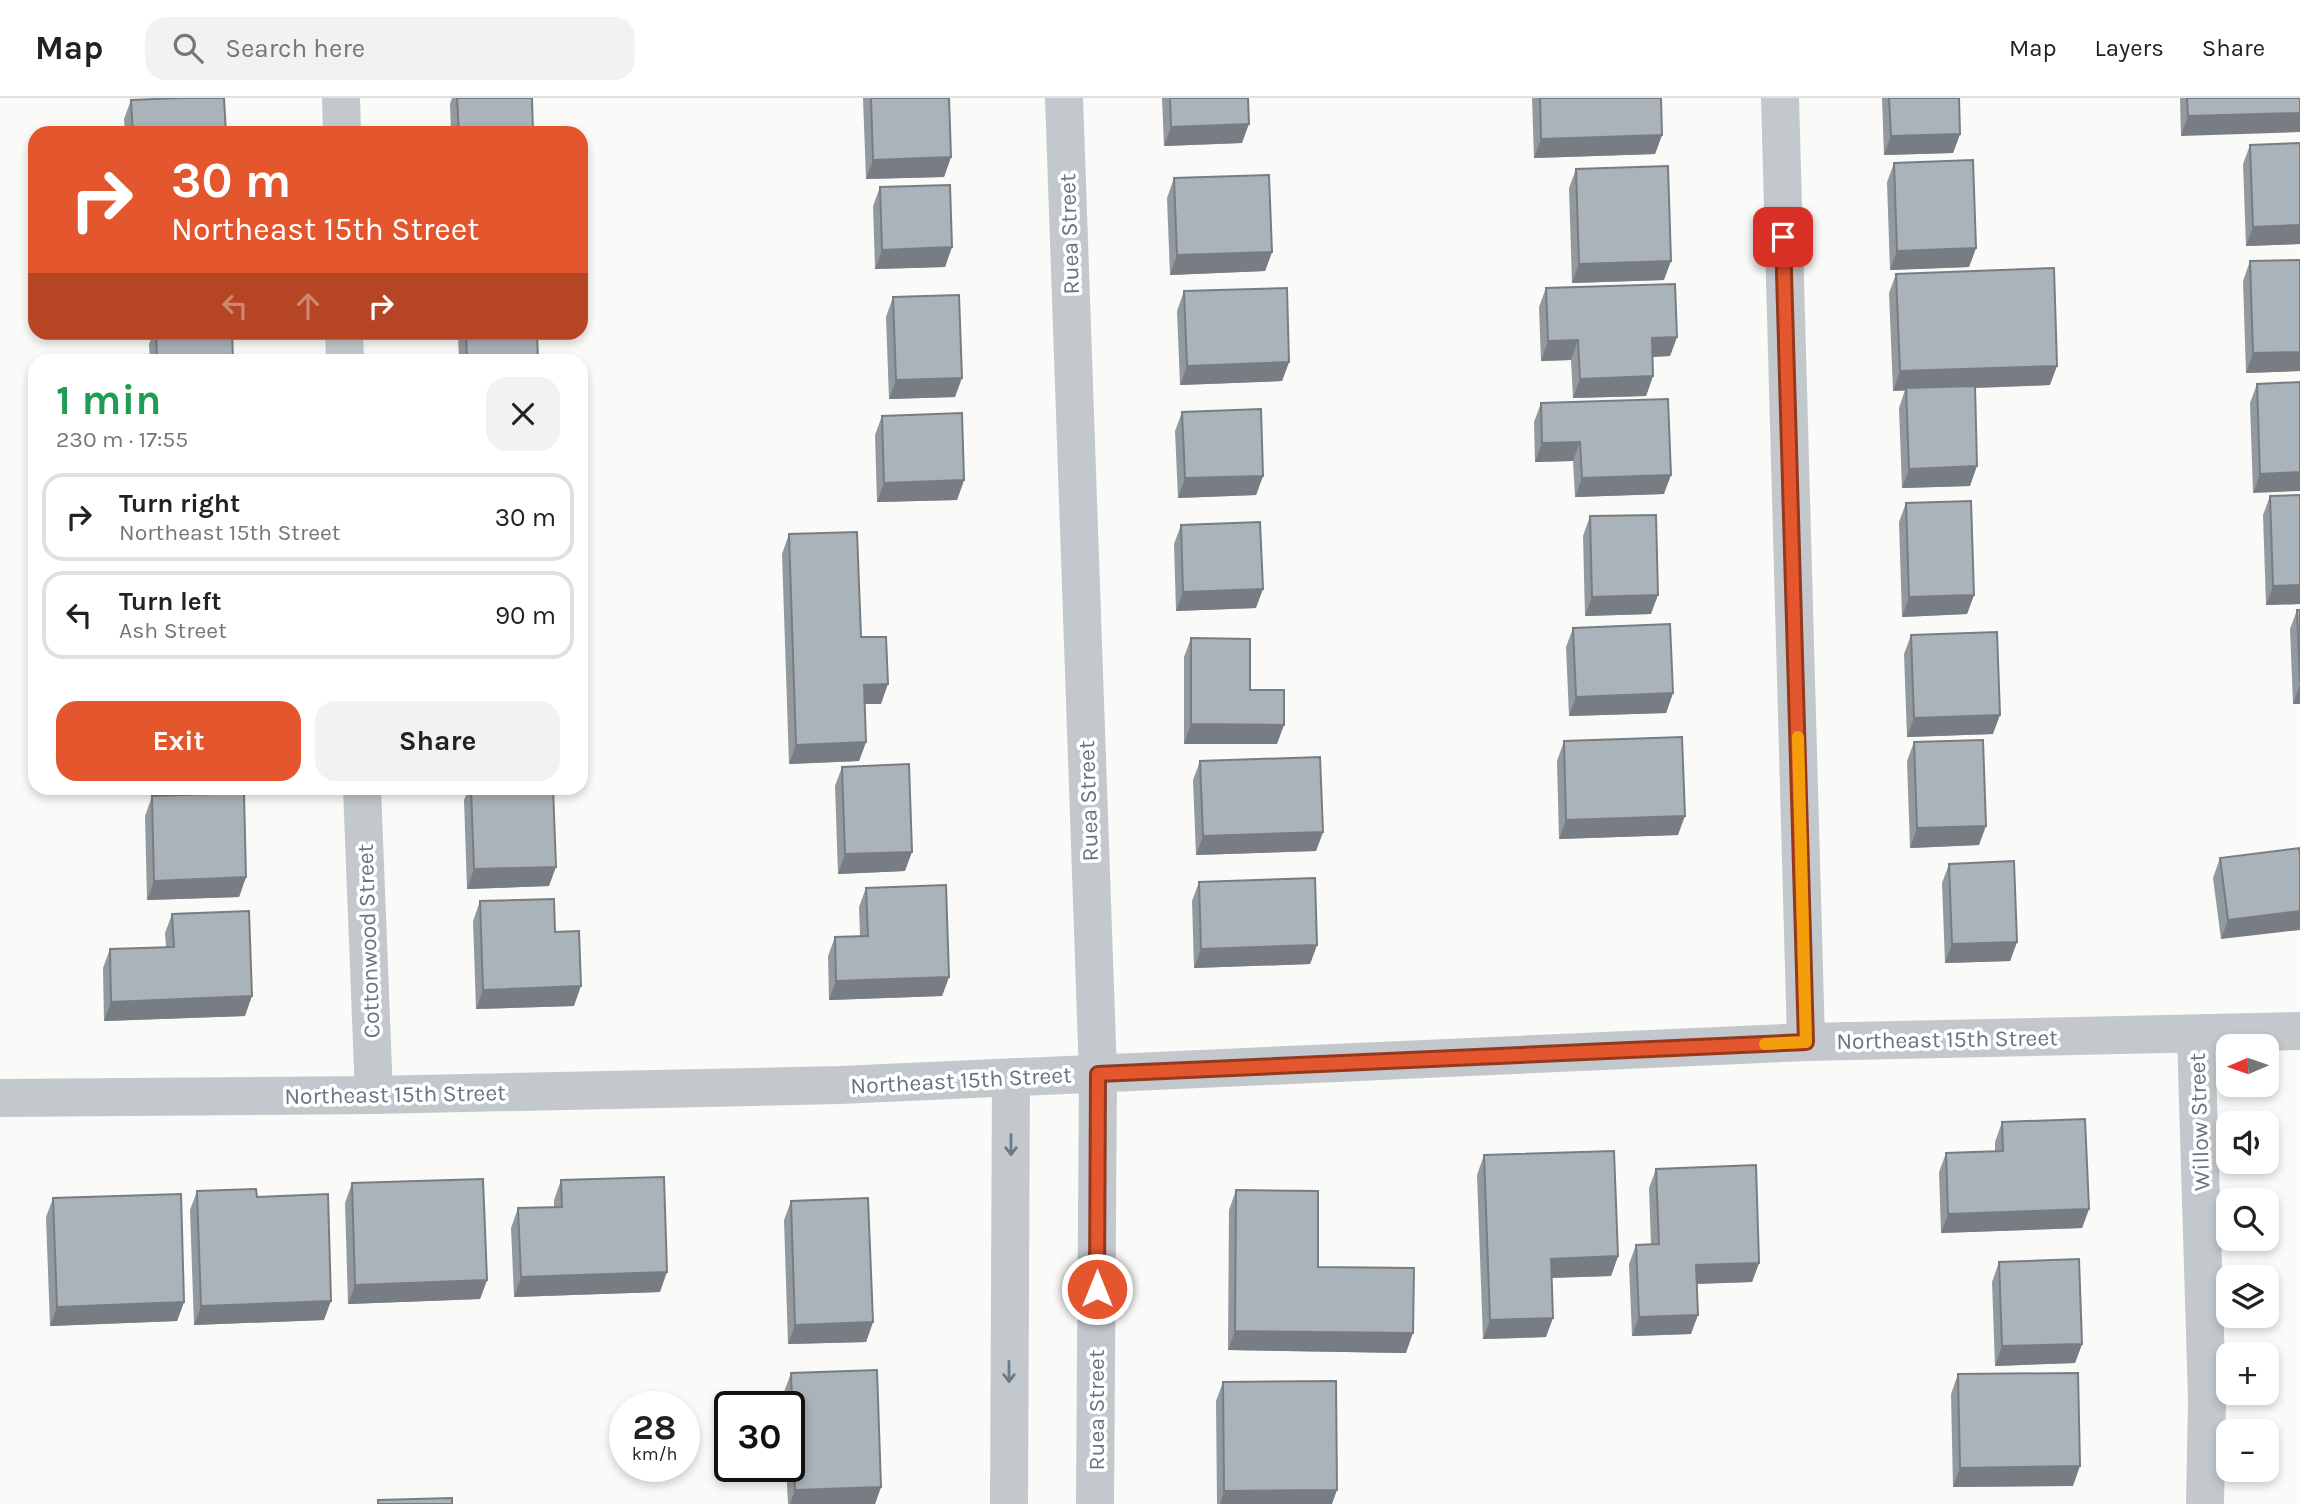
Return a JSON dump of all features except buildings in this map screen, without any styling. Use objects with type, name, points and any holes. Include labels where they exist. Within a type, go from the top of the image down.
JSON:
[{"type":"street","points":[[341,98],[342,126]]},
{"type":"street","name":"Ruea Street","points":[[1064,98],[1098,1074],[1095,1504]]},
{"type":"street","points":[[1780,98],[1806,1042]]},
{"type":"street","name":"Cottonwood Street","points":[[362,795],[374,1095]]},
{"type":"street","name":"Northeast 15th Street","points":[[0,1098],[374,1095],[840,1086],[1806,1042],[2300,1031]]},
{"type":"street","name":"Willow Street","points":[[2196,1035],[2207,1400],[2205,1504]]},
{"type":"street","points":[[1009,1504],[1011,1077]]},
{"type":"slow traffic","points":[[1765,1044],[1806,1042],[1798,737]]},
{"type":"route","points":[[1097,1289],[1098,1074],[1806,1042],[1783,237]]}]
